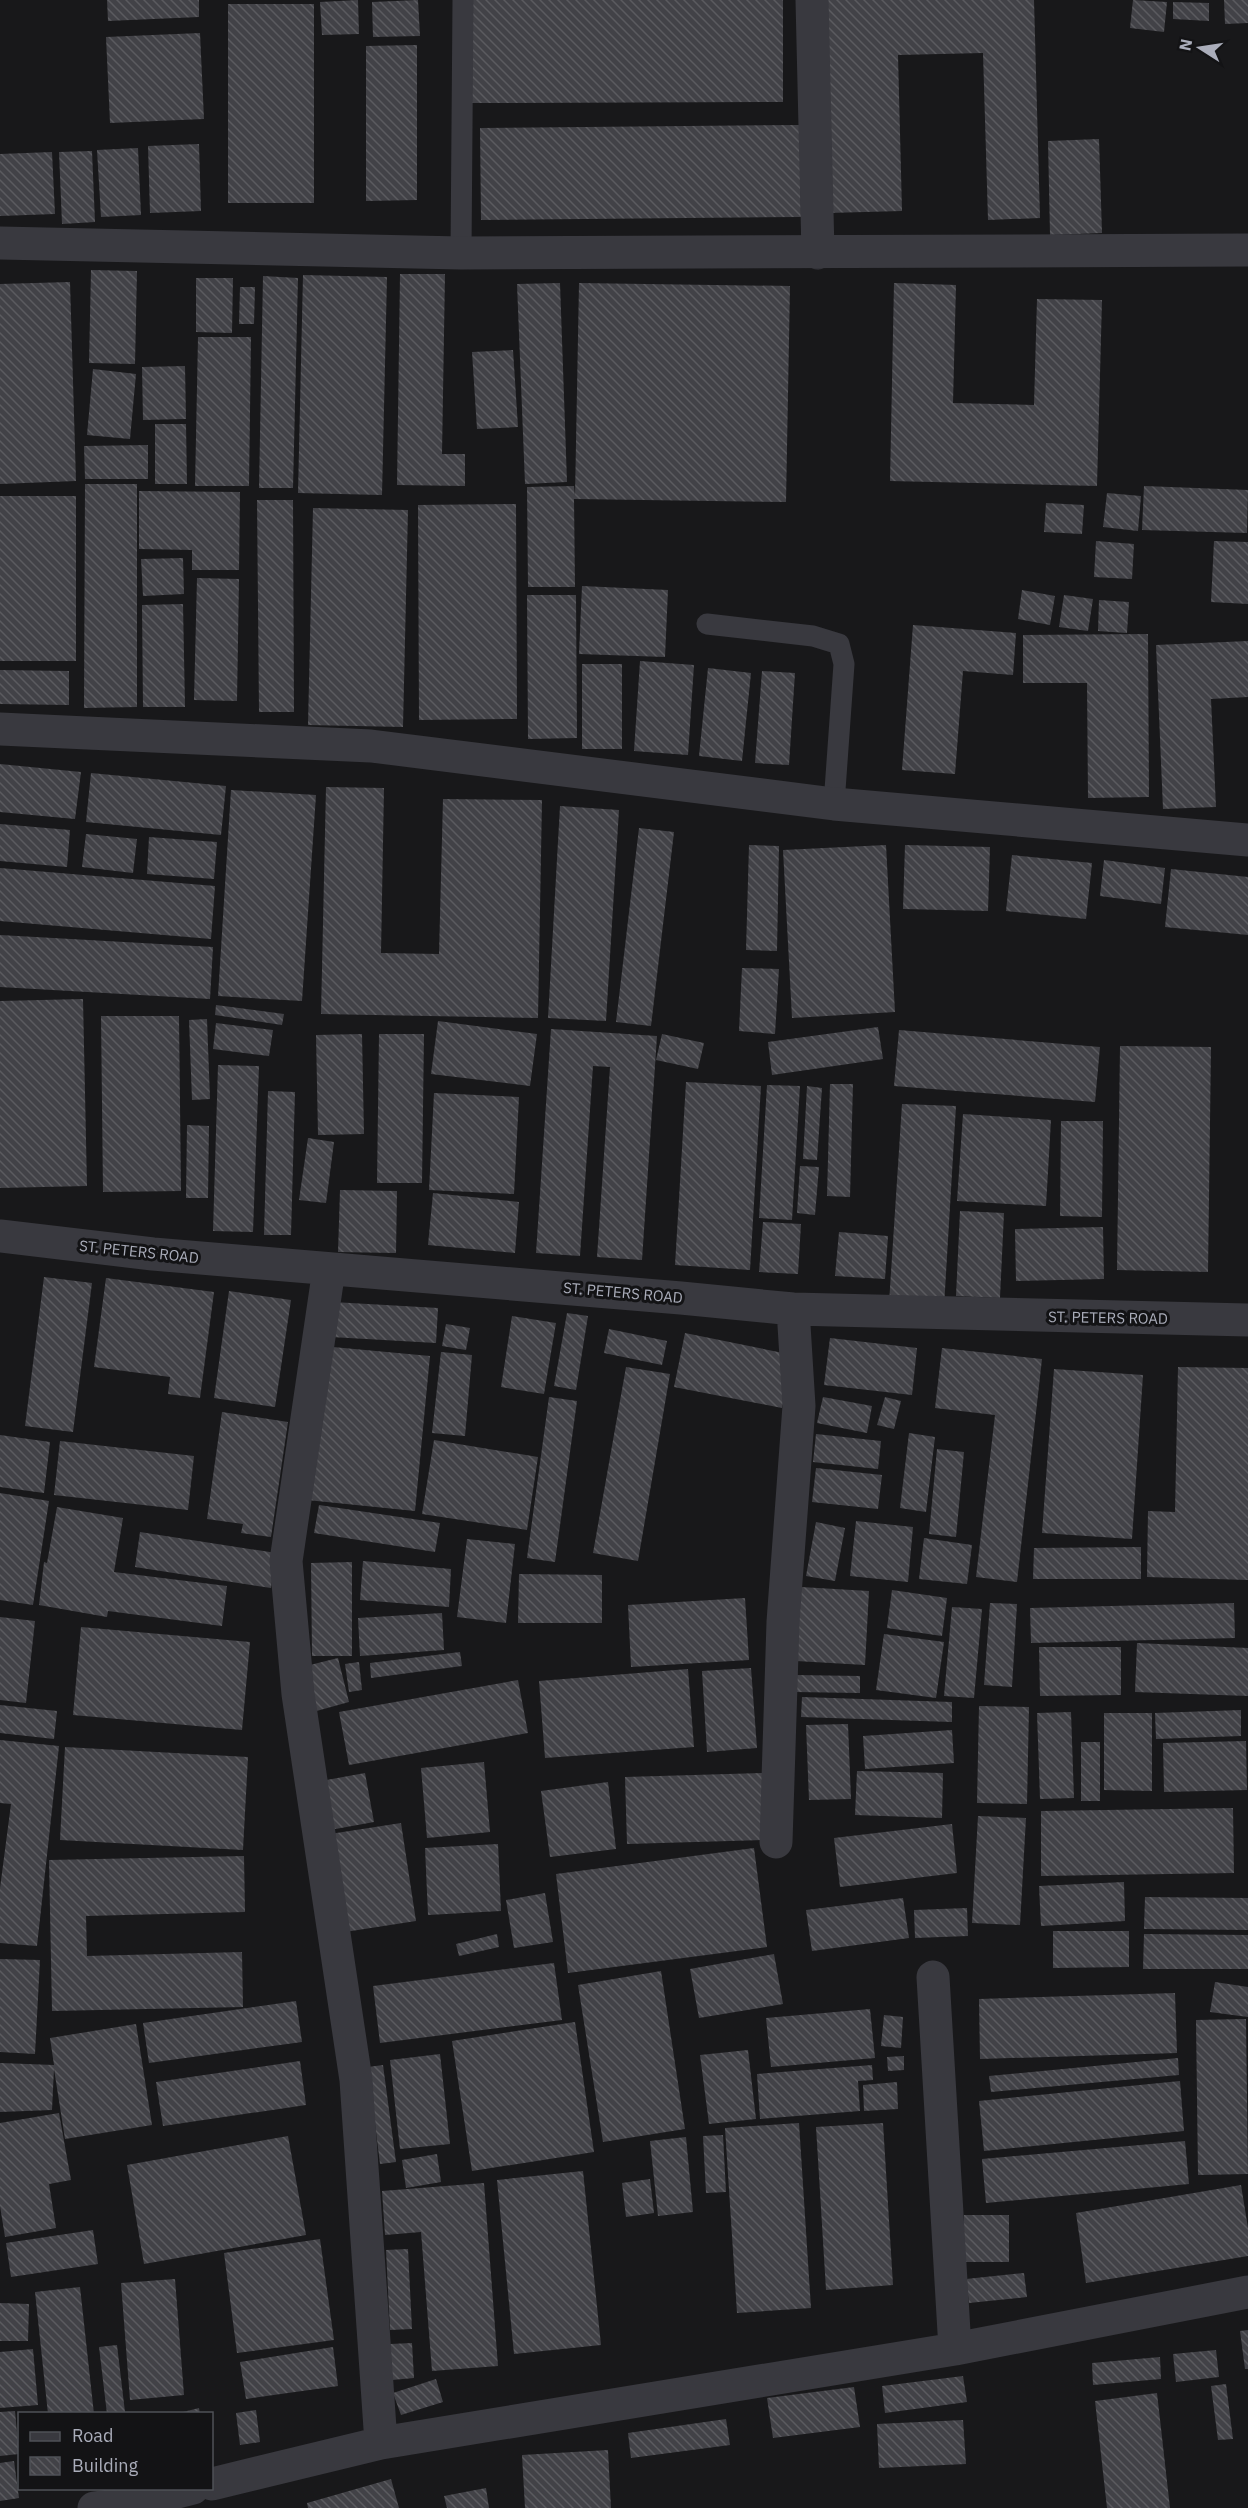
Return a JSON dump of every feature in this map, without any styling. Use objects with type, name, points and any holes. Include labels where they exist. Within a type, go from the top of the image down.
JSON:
[{"type":"street","points":[[812,0],[818,254]]},
{"type":"street","points":[[0,243],[461,253],[818,254],[1248,250]]},
{"type":"street","points":[[0,729],[371,746],[834,804],[1248,840]]},
{"type":"street","name":"ST. PETERS ROAD","points":[[0,1236],[153,1254],[793,1309],[1248,1320]]},
{"type":"street","points":[[328,1269],[286,1561],[298,1694],[356,2080],[381,2443]]},
{"type":"street","points":[[776,1842],[783,1622],[799,1406],[793,1309]]},
{"type":"street","points":[[933,1977],[956,2349]]},
{"type":"street","points":[[213,2484],[381,2443],[956,2349],[1248,2292]]},
{"type":"street","points":[[94,2508],[138,2502],[185,2490]]},
{"type":"lane","points":[[461,253],[463,0]]},
{"type":"lane","points":[[707,624],[813,636],[839,644],[844,664],[834,804]]},
{"type":"building","points":[[107,0],[199,0],[199,17],[108,21]]},
{"type":"building","points":[[358,0],[359,34],[322,35],[320,2]]},
{"type":"building","points":[[418,0],[420,36],[373,37],[372,2]]},
{"type":"building","points":[[471,0],[783,0],[783,102],[471,103]]},
{"type":"building","points":[[822,0],[1034,0],[1040,218],[988,220],[983,53],[898,55],[902,211],[828,213]]},
{"type":"building","points":[[1133,0],[1167,2],[1164,32],[1130,28]]},
{"type":"building","points":[[1224,0],[1248,0],[1248,23],[1225,24]]},
{"type":"building","points":[[1173,2],[1209,3],[1209,21],[1173,19]]},
{"type":"building","points":[[228,4],[314,4],[314,203],[228,203]]},
{"type":"building","points":[[200,33],[204,119],[110,123],[106,37]]},
{"type":"building","points":[[417,45],[417,200],[366,201],[366,46]]},
{"type":"building","points":[[800,125],[801,217],[481,220],[480,128]]},
{"type":"building","points":[[1099,139],[1102,233],[1050,235],[1048,141]]},
{"type":"building","points":[[199,144],[201,211],[150,213],[148,146]]},
{"type":"building","points":[[138,148],[141,215],[101,217],[97,150]]},
{"type":"building","points":[[92,151],[95,222],[62,224],[59,152]]},
{"type":"building","points":[[52,152],[55,214],[0,216],[0,154]]},
{"type":"building","points":[[91,270],[137,271],[135,364],[89,363]]},
{"type":"building","points":[[400,274],[445,274],[442,454],[465,454],[465,486],[397,485]]},
{"type":"building","points":[[303,275],[387,277],[382,495],[298,493]]},
{"type":"building","points":[[263,276],[298,278],[293,488],[259,488]]},
{"type":"building","points":[[196,278],[233,278],[232,333],[196,332]]},
{"type":"building","points":[[70,282],[76,481],[0,484],[0,284]]},
{"type":"building","points":[[560,283],[567,482],[525,484],[517,284]]},
{"type":"building","points":[[579,283],[790,286],[786,502],[574,499],[575,587],[528,587],[527,487],[574,486],[575,496]]},
{"type":"building","points":[[894,283],[956,285],[953,403],[1034,405],[1037,299],[1102,300],[1097,486],[890,481]]},
{"type":"building","points":[[240,287],[255,287],[254,324],[239,324]]},
{"type":"building","points":[[198,337],[251,337],[249,486],[195,486]]},
{"type":"building","points":[[513,350],[518,427],[477,429],[472,352]]},
{"type":"building","points":[[185,366],[186,419],[143,420],[142,367]]},
{"type":"building","points":[[93,369],[136,374],[130,439],[87,435]]},
{"type":"building","points":[[155,424],[186,424],[187,484],[155,484]]},
{"type":"building","points":[[148,445],[148,479],[85,479],[84,446]]},
{"type":"building","points":[[85,484],[137,484],[137,707],[84,708]]},
{"type":"building","points":[[1144,486],[1248,490],[1247,533],[1142,530]]},
{"type":"building","points":[[139,491],[240,492],[239,570],[192,570],[192,550],[139,549]]},
{"type":"building","points":[[1107,493],[1141,496],[1138,531],[1103,527]]},
{"type":"building","points":[[0,496],[76,496],[76,661],[0,661]]},
{"type":"building","points":[[257,500],[293,500],[294,712],[259,712]]},
{"type":"building","points":[[1046,503],[1084,505],[1082,534],[1044,532]]},
{"type":"building","points":[[516,504],[517,719],[419,720],[418,505]]},
{"type":"building","points":[[313,508],[408,510],[403,727],[308,725]]},
{"type":"building","points":[[1096,541],[1134,544],[1132,579],[1094,577]]},
{"type":"building","points":[[1214,541],[1248,542],[1248,604],[1211,602]]},
{"type":"building","points":[[183,558],[184,594],[143,596],[141,559]]},
{"type":"building","points":[[197,578],[239,579],[237,701],[194,700]]},
{"type":"building","points":[[582,586],[668,590],[665,657],[579,654]]},
{"type":"building","points":[[1022,590],[1055,596],[1050,625],[1018,619]]},
{"type":"building","points":[[527,595],[576,595],[577,738],[528,739]]},
{"type":"building","points":[[1064,595],[1093,599],[1088,631],[1059,627]]},
{"type":"building","points":[[1099,600],[1129,602],[1127,633],[1098,631]]},
{"type":"building","points":[[183,604],[185,707],[143,707],[142,605]]},
{"type":"building","points":[[913,625],[1016,633],[1013,675],[963,671],[955,774],[902,770]]},
{"type":"building","points":[[1148,634],[1149,797],[1088,798],[1087,683],[1023,683],[1023,635]]},
{"type":"building","points":[[1248,641],[1248,697],[1211,699],[1216,807],[1163,809],[1156,645]]},
{"type":"building","points":[[640,661],[694,665],[688,755],[634,751]]},
{"type":"building","points":[[582,664],[622,664],[622,749],[582,749]]},
{"type":"building","points":[[708,668],[751,673],[742,761],[699,756]]},
{"type":"building","points":[[0,670],[69,671],[69,705],[0,704]]},
{"type":"building","points":[[762,671],[795,673],[789,765],[755,763]]},
{"type":"building","points":[[0,764],[81,772],[75,819],[0,812]]},
{"type":"building","points":[[91,773],[226,786],[221,835],[86,822]]},
{"type":"building","points":[[326,787],[384,788],[381,953],[439,954],[443,799],[542,800],[538,1018],[321,1014]]},
{"type":"building","points":[[231,790],[316,795],[302,1001],[218,996]]},
{"type":"building","points":[[560,806],[619,810],[606,1021],[548,1018]]},
{"type":"building","points":[[0,824],[70,830],[67,867],[0,861]]},
{"type":"building","points":[[639,828],[674,832],[651,1026],[616,1022]]},
{"type":"building","points":[[86,834],[137,839],[133,873],[82,867]]},
{"type":"building","points":[[149,837],[217,842],[214,879],[147,874]]},
{"type":"building","points":[[749,845],[779,846],[777,951],[746,950]]},
{"type":"building","points":[[886,845],[895,1012],[792,1018],[783,850]]},
{"type":"building","points":[[905,845],[990,847],[988,911],[903,909]]},
{"type":"building","points":[[1012,855],[1092,863],[1086,919],[1006,911]]},
{"type":"building","points":[[1104,860],[1165,868],[1161,904],[1100,896]]},
{"type":"building","points":[[0,868],[215,886],[211,939],[0,921]]},
{"type":"building","points":[[1171,869],[1248,877],[1248,935],[1165,927]]},
{"type":"building","points":[[0,935],[213,947],[210,999],[0,987]]},
{"type":"building","points":[[742,968],[779,969],[775,1034],[739,1031]]},
{"type":"building","points":[[83,999],[87,1186],[0,1188],[0,1001]]},
{"type":"building","points":[[216,1005],[284,1014],[282,1025],[215,1015]]},
{"type":"building","points":[[101,1016],[179,1016],[181,1191],[103,1192]]},
{"type":"building","points":[[207,1019],[210,1099],[192,1100],[189,1020]]},
{"type":"building","points":[[438,1021],[537,1034],[530,1086],[431,1074]]},
{"type":"building","points":[[216,1023],[273,1030],[269,1056],[213,1049]]},
{"type":"building","points":[[878,1027],[883,1059],[772,1075],[768,1042]]},
{"type":"building","points":[[551,1029],[657,1036],[642,1260],[597,1257],[610,1067],[593,1066],[580,1256],[536,1253]]},
{"type":"building","points":[[899,1030],[1100,1047],[1095,1102],[894,1086]]},
{"type":"building","points":[[362,1034],[364,1134],[318,1135],[316,1035]]},
{"type":"building","points":[[379,1034],[424,1034],[422,1183],[377,1183]]},
{"type":"building","points":[[662,1034],[704,1043],[698,1069],[656,1060]]},
{"type":"building","points":[[1120,1046],[1211,1047],[1208,1272],[1117,1270]]},
{"type":"building","points":[[218,1065],[259,1066],[253,1232],[213,1231]]},
{"type":"building","points":[[686,1082],[761,1086],[750,1270],[675,1265]]},
{"type":"building","points":[[830,1084],[853,1084],[850,1197],[827,1196]]},
{"type":"building","points":[[767,1085],[800,1086],[792,1220],[759,1218]]},
{"type":"building","points":[[807,1086],[822,1088],[817,1160],[803,1159]]},
{"type":"building","points":[[268,1091],[295,1092],[291,1235],[264,1235]]},
{"type":"building","points":[[434,1093],[519,1097],[514,1194],[429,1190]]},
{"type":"building","points":[[902,1104],[956,1106],[944,1307],[889,1303]]},
{"type":"building","points":[[963,1114],[1051,1120],[1046,1206],[957,1201]]},
{"type":"building","points":[[1061,1121],[1103,1121],[1102,1217],[1060,1216]]},
{"type":"building","points":[[187,1125],[209,1126],[208,1198],[186,1198]]},
{"type":"building","points":[[308,1138],[334,1142],[326,1203],[299,1200]]},
{"type":"building","points":[[800,1166],[819,1167],[815,1215],[797,1213]]},
{"type":"building","points":[[340,1190],[397,1191],[396,1253],[338,1252]]},
{"type":"building","points":[[433,1193],[519,1202],[515,1253],[428,1245]]},
{"type":"building","points":[[960,1211],[1004,1213],[1000,1298],[956,1296]]},
{"type":"building","points":[[763,1222],[801,1224],[798,1274],[759,1272]]},
{"type":"building","points":[[1103,1227],[1104,1279],[1016,1281],[1015,1229]]},
{"type":"building","points":[[839,1232],[888,1236],[885,1279],[835,1276]]},
{"type":"building","points":[[44,1277],[92,1283],[73,1432],[25,1426]]},
{"type":"building","points":[[106,1278],[214,1292],[200,1398],[168,1394],[170,1377],[94,1367]]},
{"type":"building","points":[[229,1291],[291,1300],[275,1407],[214,1398]]},
{"type":"building","points":[[333,1302],[438,1308],[436,1343],[331,1337]]},
{"type":"building","points":[[567,1313],[588,1316],[576,1390],[554,1386]]},
{"type":"building","points":[[512,1316],[556,1323],[544,1394],[501,1387]]},
{"type":"building","points":[[446,1324],[470,1328],[466,1350],[442,1346]]},
{"type":"building","points":[[609,1329],[667,1341],[662,1365],[604,1353]]},
{"type":"building","points":[[685,1333],[793,1355],[782,1408],[674,1387]]},
{"type":"building","points":[[830,1338],[917,1348],[912,1395],[824,1385]]},
{"type":"building","points":[[322,1346],[430,1356],[415,1511],[307,1500]]},
{"type":"building","points":[[942,1348],[1042,1359],[1017,1582],[976,1577],[995,1415],[935,1408]]},
{"type":"building","points":[[441,1352],[472,1355],[465,1436],[432,1433]]},
{"type":"building","points":[[626,1367],[670,1374],[638,1561],[593,1553]]},
{"type":"building","points":[[1178,1367],[1248,1368],[1248,1580],[1147,1577],[1148,1511],[1175,1512]]},
{"type":"building","points":[[1054,1369],[1143,1375],[1132,1539],[1042,1533]]},
{"type":"building","points":[[549,1397],[577,1401],[555,1562],[527,1558]]},
{"type":"building","points":[[823,1397],[872,1406],[867,1433],[817,1423]]},
{"type":"building","points":[[885,1397],[901,1401],[894,1429],[877,1425]]},
{"type":"building","points":[[222,1412],[288,1422],[271,1537],[241,1533],[243,1524],[207,1519]]},
{"type":"building","points":[[909,1433],[935,1437],[926,1512],[900,1508]]},
{"type":"building","points":[[816,1434],[881,1441],[878,1469],[813,1462]]},
{"type":"building","points":[[0,1435],[50,1442],[44,1493],[0,1487]]},
{"type":"building","points":[[434,1440],[538,1457],[527,1530],[422,1514]]},
{"type":"building","points":[[60,1441],[194,1456],[188,1510],[54,1495]]},
{"type":"building","points":[[937,1449],[964,1452],[956,1537],[929,1534]]},
{"type":"building","points":[[816,1468],[882,1475],[878,1509],[812,1502]]},
{"type":"building","points":[[0,1493],[49,1501],[33,1605],[0,1600]]},
{"type":"building","points":[[319,1505],[440,1523],[435,1552],[314,1533]]},
{"type":"building","points":[[57,1507],[123,1518],[114,1572],[227,1586],[222,1626],[108,1611],[107,1617],[39,1605],[44,1562],[47,1563]]},
{"type":"building","points":[[856,1521],[913,1527],[908,1582],[850,1576]]},
{"type":"building","points":[[816,1522],[845,1528],[835,1581],[806,1576]]},
{"type":"building","points":[[140,1532],[276,1553],[271,1588],[135,1567]]},
{"type":"building","points":[[924,1538],[972,1545],[967,1584],[919,1579]]},
{"type":"building","points":[[467,1539],[515,1544],[506,1623],[457,1617]]},
{"type":"building","points":[[1141,1547],[1141,1579],[1033,1579],[1034,1548]]},
{"type":"building","points":[[363,1561],[451,1569],[449,1607],[360,1600]]},
{"type":"building","points":[[352,1562],[352,1656],[312,1656],[311,1563]]},
{"type":"building","points":[[519,1574],[602,1575],[602,1623],[518,1623]]},
{"type":"building","points":[[801,1587],[869,1591],[865,1665],[796,1661]]},
{"type":"building","points":[[892,1590],[947,1598],[942,1636],[887,1628]]},
{"type":"building","points":[[745,1598],[749,1660],[631,1667],[628,1605]]},
{"type":"building","points":[[990,1603],[1017,1604],[1012,1687],[984,1685]]},
{"type":"building","points":[[1234,1603],[1235,1638],[1031,1643],[1030,1608]]},
{"type":"building","points":[[952,1607],[982,1609],[974,1698],[944,1696]]},
{"type":"building","points":[[442,1613],[444,1650],[360,1656],[358,1618]]},
{"type":"building","points":[[0,1617],[35,1621],[26,1703],[0,1700]]},
{"type":"building","points":[[81,1627],[250,1642],[242,1730],[73,1715]]},
{"type":"building","points":[[884,1634],[944,1642],[936,1698],[876,1690]]},
{"type":"building","points":[[1137,1643],[1248,1648],[1248,1696],[1135,1692]]},
{"type":"building","points":[[1039,1647],[1121,1647],[1121,1695],[1040,1696]]},
{"type":"building","points":[[460,1652],[462,1666],[371,1678],[370,1663]]},
{"type":"building","points":[[338,1658],[349,1702],[313,1712],[302,1667]]},
{"type":"building","points":[[359,1662],[362,1690],[349,1692],[345,1664]]},
{"type":"building","points":[[751,1668],[757,1748],[707,1752],[702,1671]]},
{"type":"building","points":[[688,1669],[694,1747],[545,1758],[539,1681]]},
{"type":"building","points":[[795,1675],[860,1676],[860,1693],[795,1692]]},
{"type":"building","points":[[518,1680],[528,1733],[349,1765],[339,1712]]},
{"type":"building","points":[[802,1697],[952,1702],[952,1722],[801,1717]]},
{"type":"building","points":[[0,1705],[57,1711],[54,1739],[0,1733]]},
{"type":"building","points":[[979,1706],[1029,1707],[1027,1804],[977,1803]]},
{"type":"building","points":[[1241,1710],[1241,1736],[1156,1739],[1155,1713]]},
{"type":"building","points":[[1071,1712],[1074,1798],[1040,1799],[1037,1713]]},
{"type":"building","points":[[1104,1713],[1152,1713],[1152,1791],[1104,1790]]},
{"type":"building","points":[[848,1724],[851,1799],[809,1800],[806,1725]]},
{"type":"building","points":[[952,1730],[954,1763],[865,1769],[863,1736]]},
{"type":"building","points":[[0,1740],[59,1746],[37,1946],[0,1943],[0,1888],[11,1804],[0,1803]]},
{"type":"building","points":[[1246,1741],[1247,1790],[1164,1792],[1163,1743]]},
{"type":"building","points":[[1081,1742],[1100,1742],[1100,1801],[1081,1801]]},
{"type":"building","points":[[65,1747],[248,1757],[243,1850],[60,1840]]},
{"type":"building","points":[[484,1762],[490,1832],[427,1838],[421,1768]]},
{"type":"building","points":[[857,1771],[943,1773],[942,1818],[855,1815]]},
{"type":"building","points":[[365,1773],[374,1822],[330,1830],[321,1781]]},
{"type":"building","points":[[762,1773],[764,1840],[627,1844],[625,1777]]},
{"type":"building","points":[[608,1782],[616,1849],[550,1857],[541,1791]]},
{"type":"building","points":[[1233,1808],[1234,1873],[1041,1876],[1041,1811]]},
{"type":"building","points":[[978,1816],[1026,1818],[1020,1925],[972,1923]]},
{"type":"building","points":[[401,1823],[416,1921],[345,1932],[330,1834]]},
{"type":"building","points":[[952,1824],[957,1873],[840,1887],[834,1838]]},
{"type":"building","points":[[498,1844],[501,1911],[428,1915],[425,1848]]},
{"type":"building","points":[[754,1848],[767,1947],[568,1973],[556,1874]]},
{"type":"building","points":[[244,1856],[245,1912],[86,1916],[87,1956],[242,1952],[243,2007],[52,2011],[49,1860]]},
{"type":"building","points":[[1124,1882],[1125,1921],[1041,1926],[1039,1886]]},
{"type":"building","points":[[545,1893],[553,1942],[514,1948],[506,1900]]},
{"type":"building","points":[[1145,1897],[1248,1898],[1248,1930],[1144,1929]]},
{"type":"building","points":[[903,1898],[909,1938],[812,1951],[806,1910]]},
{"type":"building","points":[[967,1908],[968,1936],[915,1938],[914,1910]]},
{"type":"building","points":[[1053,1931],[1129,1931],[1129,1967],[1053,1968]]},
{"type":"building","points":[[497,1934],[499,1947],[459,1956],[456,1944]]},
{"type":"building","points":[[1144,1934],[1248,1935],[1248,1969],[1143,1969]]},
{"type":"building","points":[[774,1954],[783,2004],[699,2018],[690,1969]]},
{"type":"building","points":[[0,1959],[40,1960],[35,2054],[0,2052]]},
{"type":"building","points":[[554,1963],[562,2020],[380,2043],[373,1986]]},
{"type":"building","points":[[661,1971],[685,2129],[603,2142],[578,1985]]},
{"type":"building","points":[[1215,1982],[1248,1987],[1248,2017],[1210,2012]]},
{"type":"building","points":[[1175,1993],[1177,2053],[980,2059],[979,1999]]},
{"type":"building","points":[[296,2001],[302,2042],[149,2063],[143,2023]]},
{"type":"building","points":[[870,2009],[875,2058],[771,2067],[766,2018]]},
{"type":"building","points":[[884,2015],[903,2017],[901,2048],[881,2046]]},
{"type":"building","points":[[1246,2019],[1248,2174],[1198,2175],[1196,2020]]},
{"type":"building","points":[[575,2022],[594,2152],[472,2171],[452,2041]]},
{"type":"building","points":[[136,2024],[152,2125],[65,2139],[54,2069],[52,2110],[0,2112],[0,2063],[54,2065],[50,2038]]},
{"type":"building","points":[[748,2050],[756,2119],[709,2124],[700,2055]]},
{"type":"building","points":[[440,2054],[450,2144],[400,2149],[390,2060]]},
{"type":"building","points":[[904,2056],[904,2070],[888,2071],[887,2057]]},
{"type":"building","points":[[1178,2058],[1179,2075],[991,2092],[989,2076]]},
{"type":"building","points":[[300,2061],[306,2105],[163,2126],[156,2082]]},
{"type":"building","points":[[383,2065],[396,2162],[380,2164],[368,2067]]},
{"type":"building","points":[[872,2065],[873,2080],[858,2081],[860,2111],[760,2119],[757,2074]]},
{"type":"building","points":[[1180,2081],[1184,2131],[984,2151],[979,2101]]},
{"type":"building","points":[[897,2082],[898,2109],[864,2111],[863,2085]]},
{"type":"building","points":[[59,2113],[71,2180],[49,2184],[56,2228],[5,2237],[0,2206],[0,2123]]},
{"type":"building","points":[[799,2123],[811,2308],[737,2313],[725,2128]]},
{"type":"building","points":[[883,2123],[893,2285],[826,2290],[816,2127]]},
{"type":"building","points":[[723,2135],[726,2192],[706,2193],[703,2136]]},
{"type":"building","points":[[288,2136],[306,2235],[144,2264],[127,2165]]},
{"type":"building","points":[[686,2137],[693,2212],[658,2216],[650,2141]]},
{"type":"building","points":[[1185,2141],[1189,2184],[986,2203],[982,2159]]},
{"type":"building","points":[[437,2154],[441,2182],[406,2188],[402,2160]]},
{"type":"building","points":[[583,2171],[601,2345],[514,2354],[497,2180]]},
{"type":"building","points":[[650,2179],[654,2213],[626,2217],[622,2183]]},
{"type":"building","points":[[484,2183],[498,2366],[432,2371],[421,2232],[385,2235],[382,2191]]},
{"type":"building","points":[[1241,2185],[1248,2228],[1248,2256],[1086,2283],[1076,2213]]},
{"type":"building","points":[[964,2215],[1009,2215],[1009,2262],[964,2262]]},
{"type":"building","points":[[93,2230],[98,2264],[11,2277],[6,2243]]},
{"type":"building","points":[[320,2239],[334,2340],[237,2353],[224,2253]]},
{"type":"building","points":[[408,2249],[412,2329],[390,2330],[386,2250]]},
{"type":"building","points":[[1024,2273],[1027,2297],[969,2303],[966,2279]]},
{"type":"building","points":[[175,2279],[184,2395],[130,2400],[121,2283]]},
{"type":"building","points":[[80,2287],[94,2412],[48,2412],[35,2292]]},
{"type":"building","points":[[0,2303],[29,2304],[28,2341],[0,2341]]},
{"type":"building","points":[[1248,2330],[1248,2369],[1245,2369],[1240,2331]]},
{"type":"building","points":[[412,2343],[414,2378],[392,2380],[390,2344]]},
{"type":"building","points":[[117,2345],[125,2412],[107,2412],[99,2347]]},
{"type":"building","points":[[333,2347],[338,2386],[246,2399],[240,2362]]},
{"type":"building","points":[[33,2349],[38,2405],[0,2408],[0,2352]]},
{"type":"building","points":[[1216,2350],[1219,2377],[1176,2382],[1173,2354]]},
{"type":"building","points":[[1160,2357],[1161,2379],[1093,2385],[1092,2363]]},
{"type":"building","points":[[963,2376],[967,2402],[885,2413],[882,2386]]},
{"type":"building","points":[[436,2379],[443,2402],[401,2415],[393,2393]]},
{"type":"building","points":[[1226,2384],[1233,2439],[1218,2440],[1211,2386]]},
{"type":"building","points":[[854,2387],[860,2427],[773,2438],[767,2398]]},
{"type":"building","points":[[1157,2393],[1170,2508],[1107,2508],[1095,2401]]},
{"type":"building","points":[[199,2408],[200,2412],[183,2412]]},
{"type":"building","points":[[256,2410],[260,2442],[240,2445],[236,2413]]},
{"type":"building","points":[[15,2411],[18,2454],[0,2456],[0,2412]]},
{"type":"building","points":[[726,2419],[730,2445],[631,2458],[628,2433]]},
{"type":"building","points":[[963,2420],[966,2464],[879,2468],[877,2424]]},
{"type":"building","points":[[608,2450],[611,2508],[525,2508],[522,2455]]},
{"type":"building","points":[[14,2461],[19,2498],[0,2501],[0,2463]]},
{"type":"building","points":[[391,2479],[399,2508],[308,2508],[307,2503]]},
{"type":"building","points":[[486,2488],[489,2508],[447,2508],[444,2496]]}]
